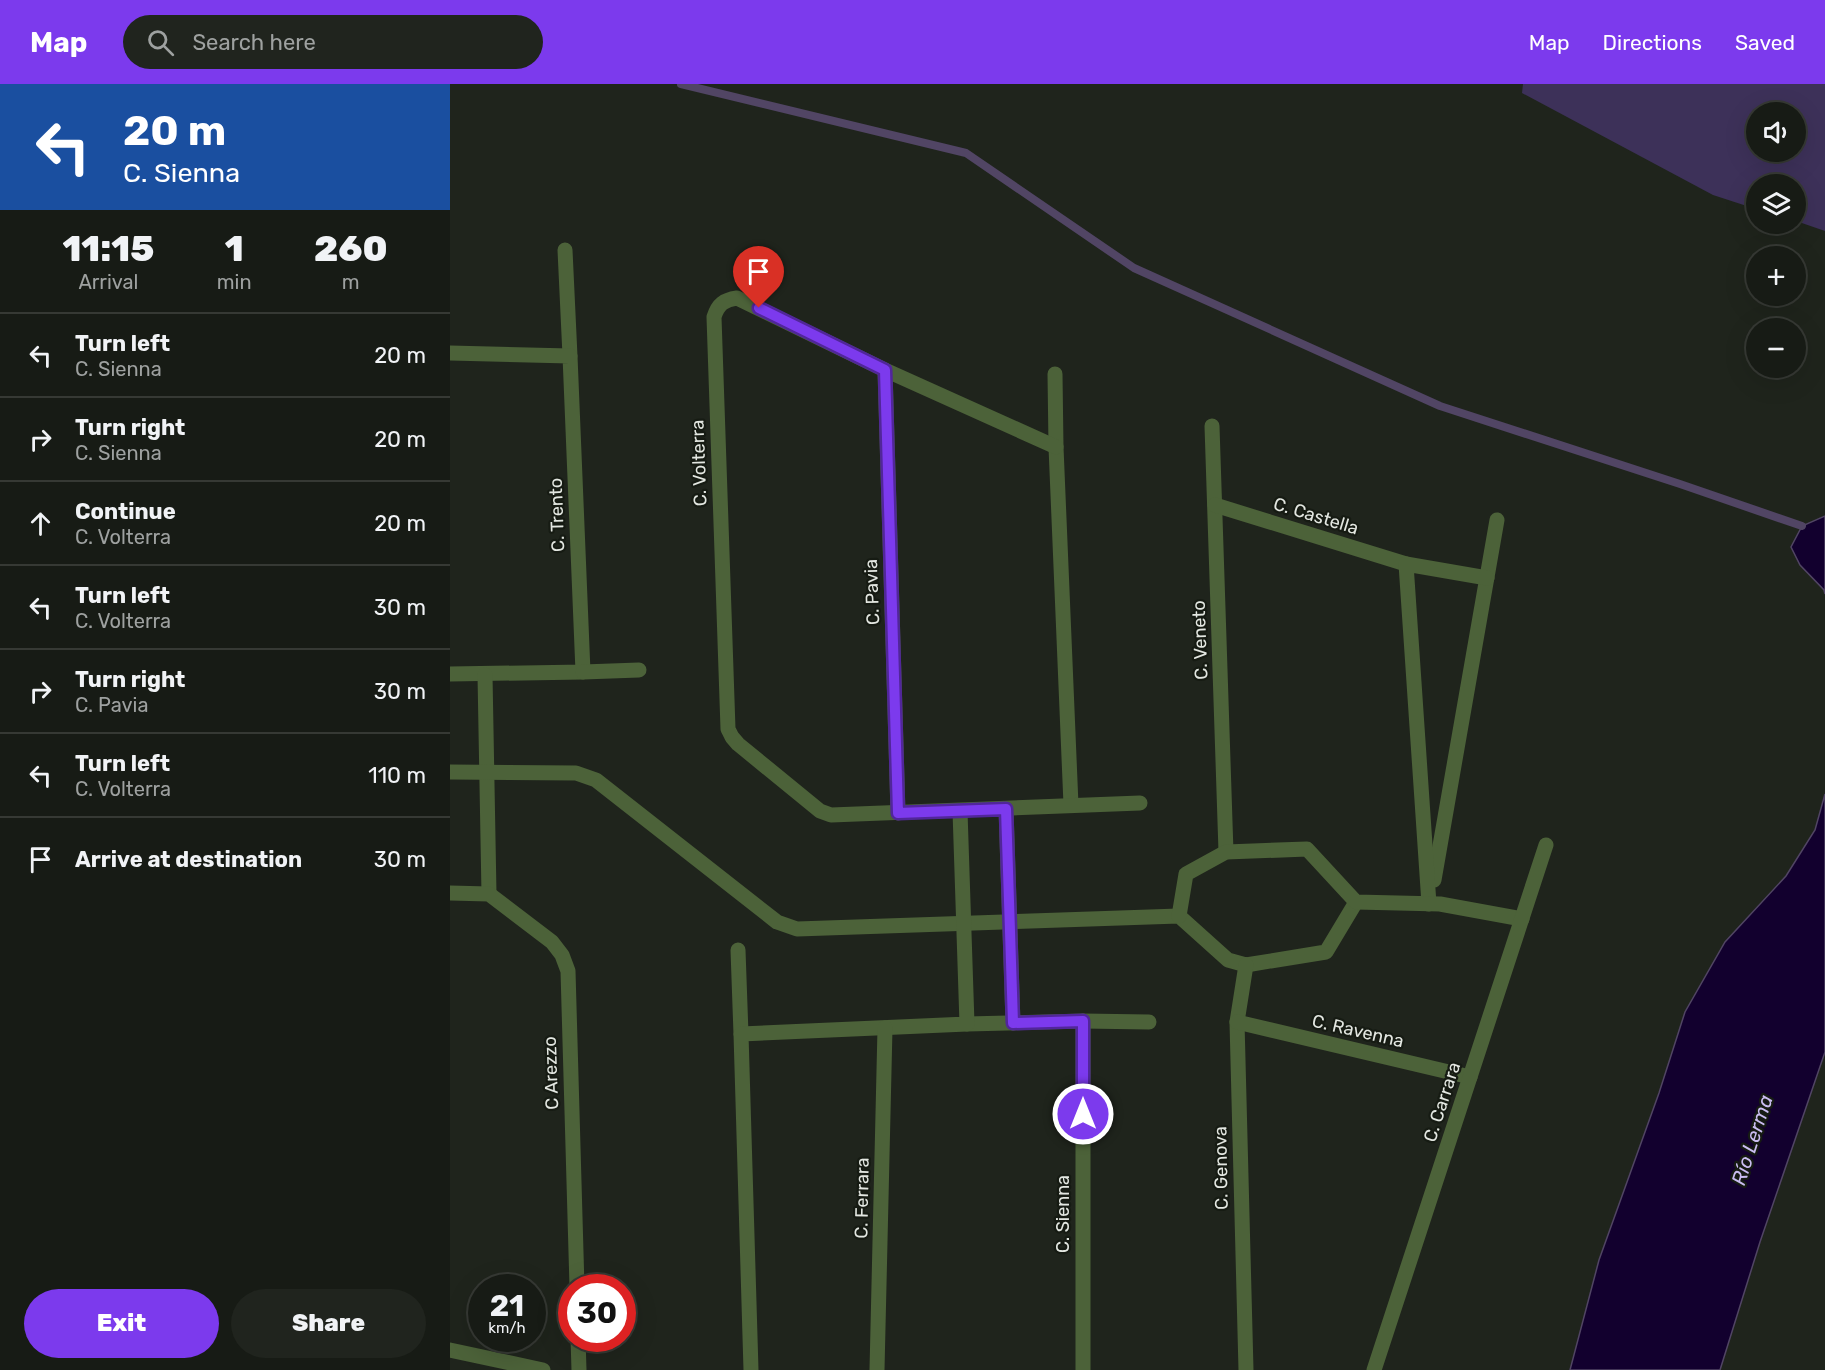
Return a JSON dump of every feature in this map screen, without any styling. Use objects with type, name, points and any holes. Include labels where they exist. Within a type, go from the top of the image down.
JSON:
[{"type":"street","name":"C. Trento","points":[[565,250],[583,672]]},
{"type":"street","name":"C. Volterra","points":[[1056,447],[885,370],[738,298],[727,299],[717,307],[714,317],[728,729],[738,744],[825,814],[1140,803]]},
{"type":"street","points":[[450,353],[570,356]]},
{"type":"street","name":"C. Pavia","points":[[885,370],[898,813]]},
{"type":"street","points":[[1055,374],[1071,805]]},
{"type":"street","name":"C. Veneto","points":[[1212,426],[1227,852]]},
{"type":"street","name":"C. Castella","points":[[1215,505],[1406,564],[1487,578]]},
{"type":"street","points":[[1429,904],[1497,520]]},
{"type":"street","points":[[1406,564],[1429,904]]},
{"type":"street","points":[[450,674],[639,670]]},
{"type":"street","points":[[450,893],[489,894],[485,675]]},
{"type":"street","points":[[450,772],[576,773],[596,780],[777,922],[797,929],[1179,916],[1228,960],[1246,965],[1326,952],[1356,902]]},
{"type":"street","points":[[1006,809],[1013,1023]]},
{"type":"street","points":[[960,811],[966,1024]]},
{"type":"street","name":"C. Carrara","points":[[1374,1370],[1546,845]]},
{"type":"street","points":[[1179,916],[1186,874],[1227,852],[1307,849],[1356,902],[1429,904],[1522,919]]},
{"type":"street","name":"C Arezzo","points":[[489,894],[552,942],[562,955],[568,971],[577,1274]]},
{"type":"street","points":[[738,950],[751,1370]]},
{"type":"street","name":"C. Genova","points":[[1246,965],[1237,1022],[1246,1370]]},
{"type":"street","name":"C. Sienna","points":[[1083,1021],[1083,1370]]},
{"type":"street","points":[[741,1034],[966,1024],[1149,1022]]},
{"type":"street","name":"C. Ravenna","points":[[1237,1022],[1470,1077]]},
{"type":"street","name":"C. Ferrara","points":[[877,1370],[885,1028]]},
{"type":"street","points":[[450,1350],[543,1370]]},
{"type":"street","points":[[578,1352],[579,1370]]},
{"type":"shaded area","points":[[1523,84],[1825,84],[1825,231],[1806,224],[1806,174],[1746,174],[1746,206],[1713,195],[1522,93]]},
{"type":"water","points":[[1825,516],[1825,594],[1824,590],[1800,565],[1791,547],[1802,526]]},
{"type":"water","name":"Río Lerma","points":[[1825,794],[1825,1052],[1760,1242],[1720,1370],[1570,1370],[1599,1260],[1659,1093],[1685,1012],[1725,942],[1786,876],[1815,830]]},
{"type":"waterway","points":[[681,84],[966,153],[1134,268],[1440,406],[1802,526]]},
{"type":"route","points":[[759,308],[885,370],[898,813],[1006,809],[1013,1023],[1083,1021],[1083,1114]]}]
